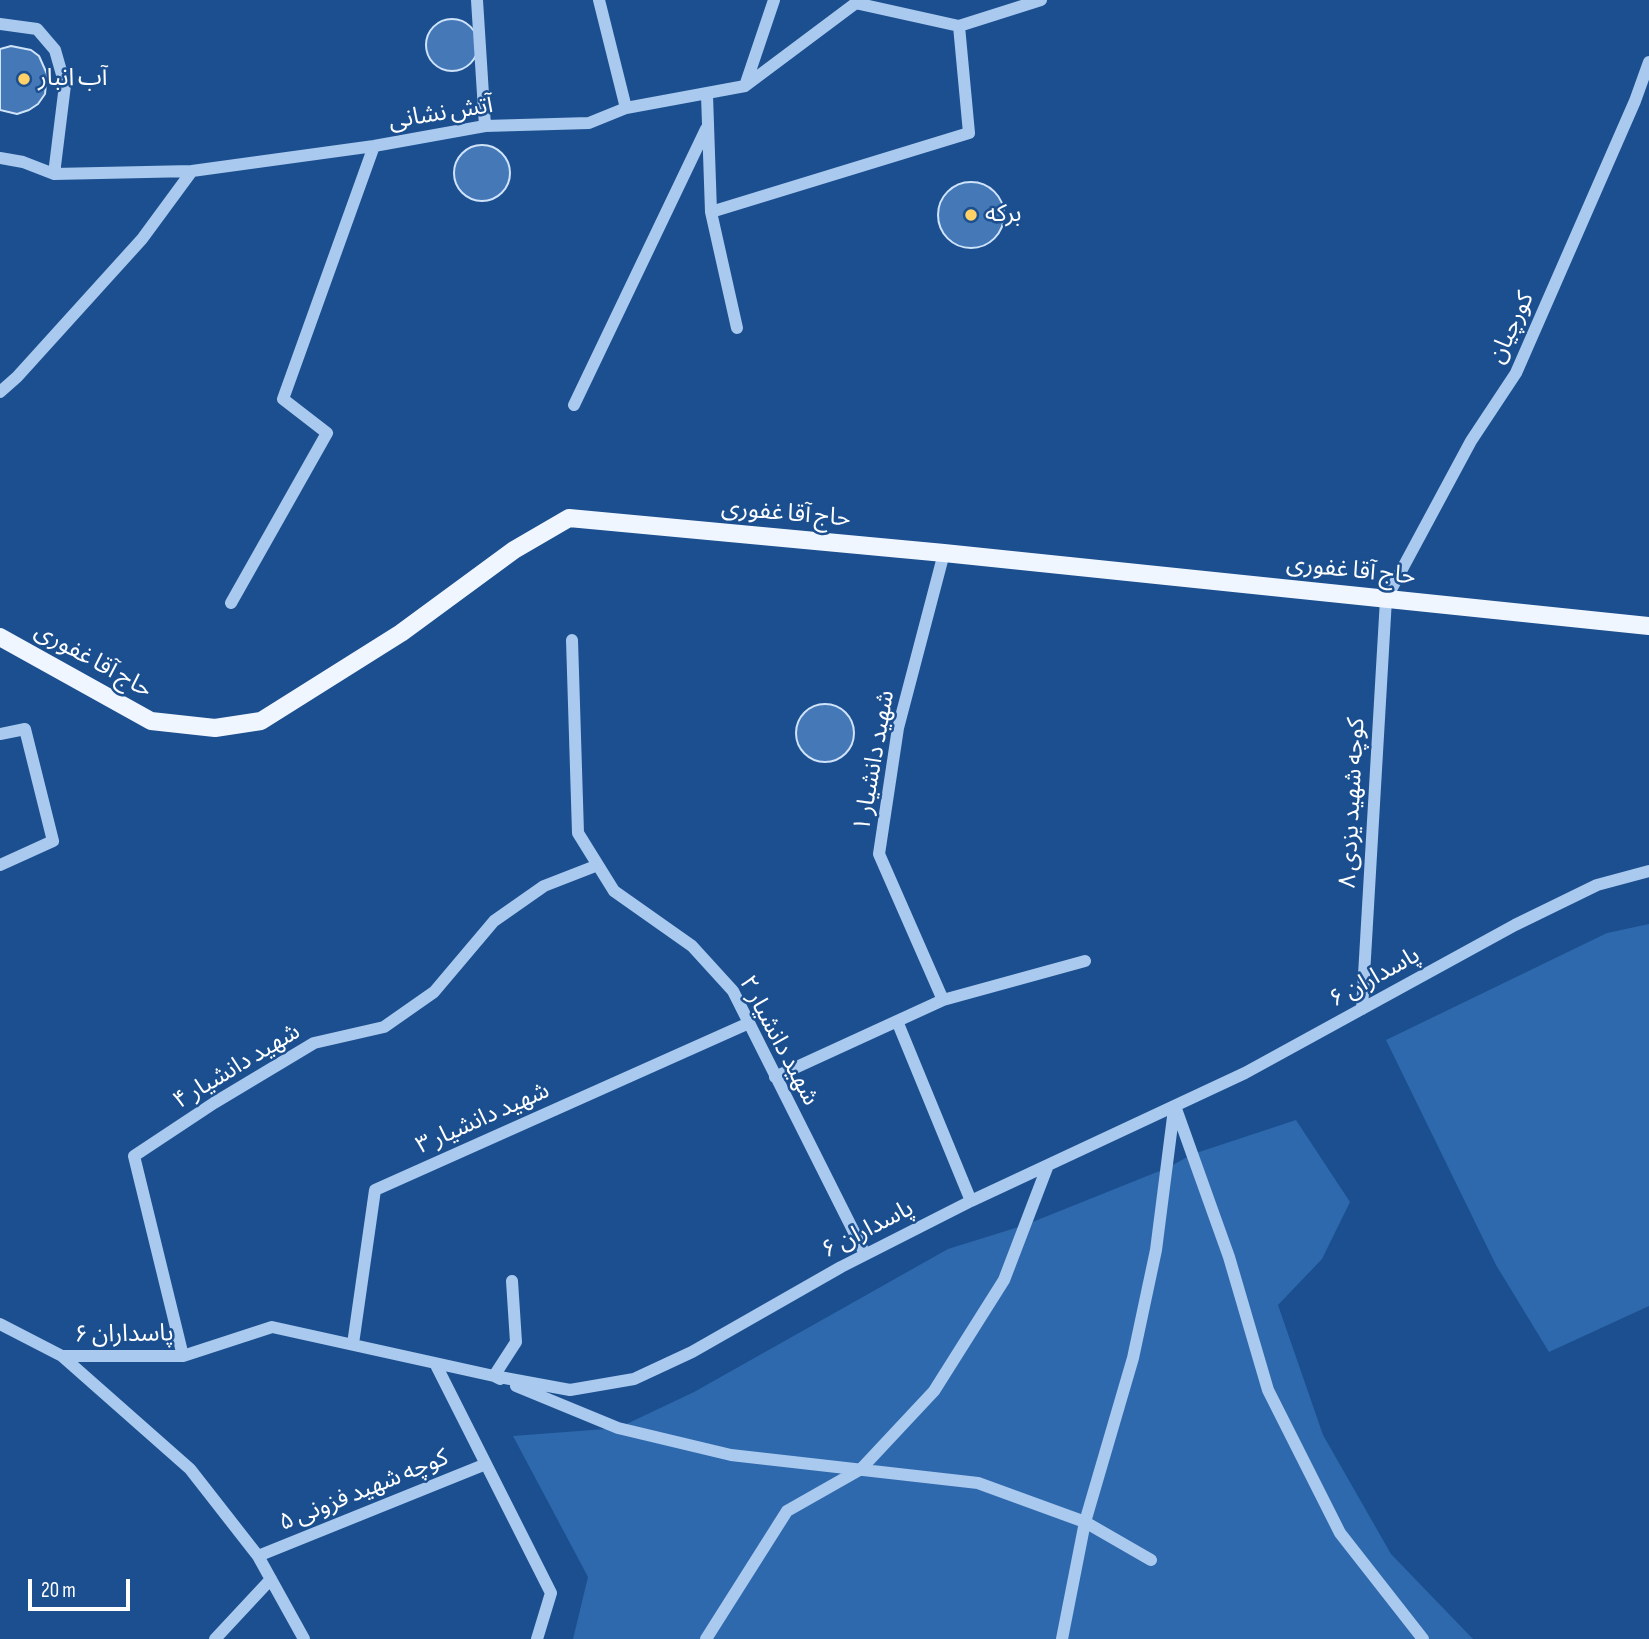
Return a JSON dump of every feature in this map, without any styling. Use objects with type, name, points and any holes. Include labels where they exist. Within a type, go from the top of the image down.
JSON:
[{"type":"main road","name":"حاج آقا غفوری","points":[[0,637],[151,722],[215,728],[261,721],[401,633],[514,550],[569,518],[1649,626]]},
{"type":"street","points":[[477,0],[485,126]]},
{"type":"street","points":[[599,0],[626,108]]},
{"type":"street","points":[[745,86],[774,0]]},
{"type":"street","points":[[858,1],[959,26],[1041,0]]},
{"type":"street","name":"آتش نشانی","points":[[0,158],[23,162],[54,174],[192,171],[374,146],[485,126],[589,123],[626,108],[745,86],[858,1]]},
{"type":"street","points":[[0,24],[37,29],[55,50],[65,85],[54,174]]},
{"type":"street","points":[[710,212],[969,133],[959,26]]},
{"type":"street","name":"کورچیان","points":[[1386,599],[1471,441],[1516,373],[1635,101],[1649,62]]},
{"type":"street","points":[[707,95],[710,212],[737,328]]},
{"type":"street","points":[[574,405],[708,125]]},
{"type":"street","points":[[232,603],[327,433],[283,399],[374,146]]},
{"type":"street","points":[[0,392],[17,377],[142,239],[192,171]]},
{"type":"street","name":"شهید دانشیار ۱","points":[[943,1000],[879,854],[898,728],[944,554]]},
{"type":"street","name":"کوچه شهید یزدی ۸","points":[[1362,1009],[1386,599]]},
{"type":"street","name":"شهید دانشیار ۲","points":[[572,640],[578,833],[614,891],[692,946],[733,991],[865,1254]]},
{"type":"street","points":[[0,734],[25,729],[53,841],[0,865]]},
{"type":"street","name":"شهید دانشیار ۴","points":[[183,1356],[134,1156],[214,1103],[314,1043],[384,1027],[434,992],[494,921],[544,886],[598,865]]},
{"type":"street","name":"پاسداران ۶","points":[[62,1356],[183,1356],[272,1327],[353,1343],[494,1377],[570,1390],[635,1379],[692,1352],[865,1254],[971,1201],[1245,1073],[1515,925],[1597,885],[1649,871]]},
{"type":"street","points":[[775,1077],[943,1000],[1085,961]]},
{"type":"street","points":[[897,1021],[971,1201]]},
{"type":"street","name":"شهید دانشیار ۳","points":[[353,1343],[374,1190],[749,1023]]},
{"type":"street","points":[[1062,1639],[1085,1522],[1133,1358],[1156,1250],[1175,1106]]},
{"type":"street","points":[[1175,1106],[1229,1257],[1268,1390],[1340,1533],[1423,1639]]},
{"type":"street","points":[[706,1639],[787,1511],[861,1469],[934,1391],[1004,1280],[1048,1165]]},
{"type":"street","points":[[512,1281],[516,1342],[494,1377],[618,1428],[730,1455],[978,1483],[1085,1522],[1151,1560]]},
{"type":"street","points":[[0,1324],[62,1356],[190,1469],[258,1556],[304,1639]]},
{"type":"street","points":[[435,1363],[551,1594],[537,1639]]},
{"type":"street","name":"کوچه شهید فزونی ۵","points":[[258,1556],[486,1464]]},
{"type":"street","points":[[215,1639],[271,1579]]},
{"type":"shaded area","points":[[1649,924],[1649,1306],[1549,1352],[1496,1265],[1386,1040],[1607,933]]},
{"type":"shaded area","points":[[1296,1120],[1350,1202],[1322,1259],[1278,1305],[1323,1435],[1391,1554],[1473,1639],[573,1639],[588,1577],[513,1436],[618,1428],[694,1392],[948,1249],[1025,1225],[1167,1168],[1193,1154]]},
{"type":"building","points":[[452,19],[462,21],[470,27],[476,35],[476,55],[470,63],[462,69],[452,71],[442,69],[434,63],[428,55],[426,45],[428,35],[434,27],[442,21]]},
{"type":"building","name":"آب انبار","points":[[11,46],[31,50],[39,56],[47,74],[45,94],[38,104],[17,114],[0,110],[0,49]]},
{"type":"building","points":[[476,145],[488,145],[498,149],[506,157],[510,173],[506,189],[498,197],[488,201],[476,201],[466,197],[458,189],[454,179],[454,167],[458,157],[466,149]]},
{"type":"building","name":"برکه","points":[[971,182],[984,185],[994,192],[1001,202],[1004,215],[1001,228],[994,238],[984,245],[971,248],[958,245],[948,238],[941,228],[938,215],[941,202],[948,192],[958,185]]},
{"type":"building","points":[[819,704],[831,704],[846,712],[854,727],[854,739],[846,754],[831,762],[819,762],[804,754],[796,739],[796,727],[804,712]]},
{"type":"place","name":"آب انبار","points":[[24,79]]},
{"type":"place","name":"برکه","points":[[971,215]]}]
